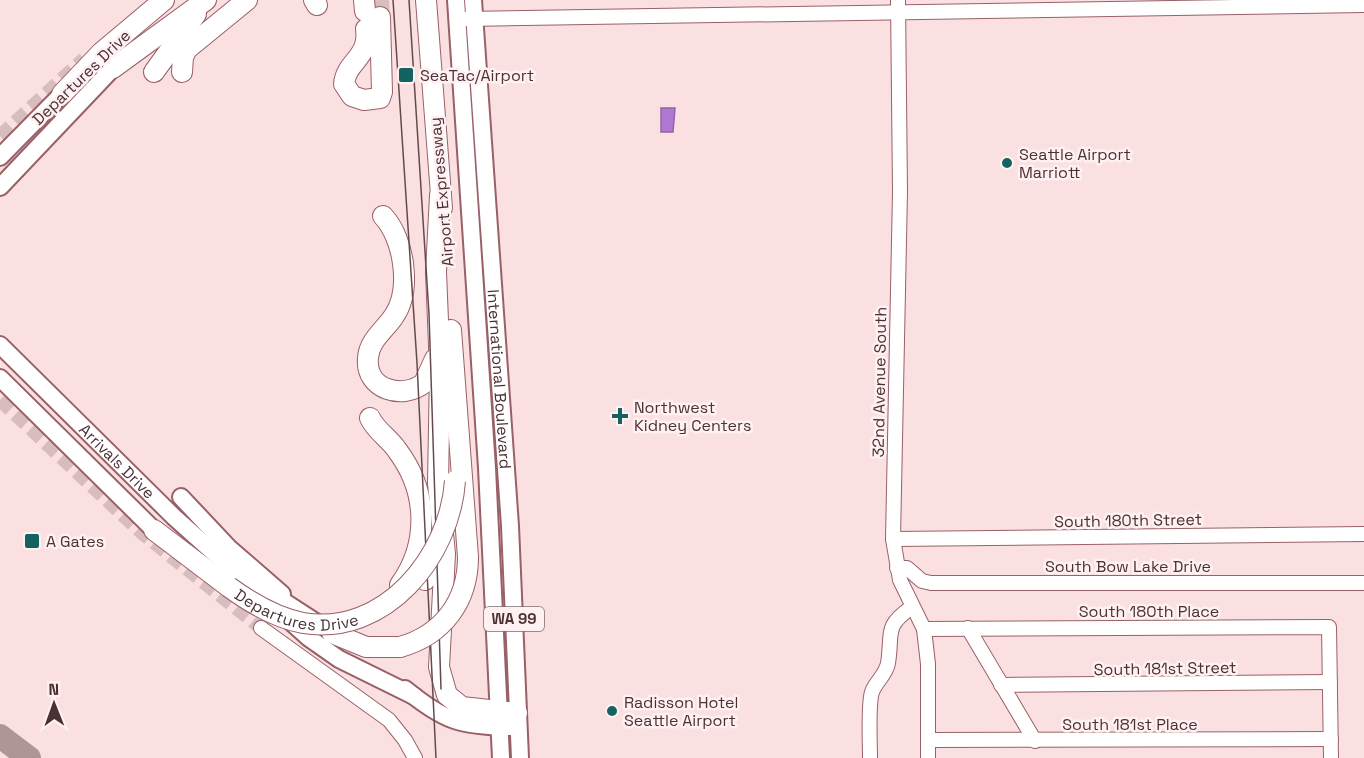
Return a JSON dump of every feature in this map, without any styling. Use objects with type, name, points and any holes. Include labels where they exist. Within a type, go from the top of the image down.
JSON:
[{"type":"highway","name":"Departures Drive","points":[[62,94],[101,53],[164,0]]},
{"type":"highway","points":[[113,68],[206,0]]},
{"type":"highway","points":[[154,72],[206,0]]},
{"type":"highway","name":"Airport Expressway","points":[[426,0],[455,385]]},
{"type":"highway","points":[[182,72],[183,57],[188,50],[255,1]]},
{"type":"highway","points":[[369,14],[382,92],[378,99],[359,99],[348,93],[344,84],[346,75],[367,47],[369,14]]},
{"type":"highway","points":[[440,195],[436,272],[439,340],[438,483],[444,545],[438,651],[444,688],[451,699],[462,707],[508,720]]},
{"type":"highway","points":[[383,216],[399,242],[402,256],[402,290],[398,310],[371,345],[368,358],[370,372],[384,389],[398,392],[413,390],[428,379],[439,340]]},
{"type":"highway","points":[[366,614],[403,591],[428,561],[448,518],[455,481],[455,385]]},
{"type":"highway","points":[[332,633],[366,647],[400,647],[427,636],[447,619],[464,590],[468,557],[455,385]]},
{"type":"highway","points":[[366,614],[396,590],[411,570],[423,527],[421,503],[412,477],[397,450],[374,426],[370,418]]},
{"type":"highway","name":"Departures Drive","points":[[154,530],[235,580],[271,613],[303,623],[335,623],[366,614]]},
{"type":"highway","points":[[425,580],[441,558],[444,545]]},
{"type":"main road","name":"International Boulevard","points":[[456,0],[466,19],[486,212],[510,526],[508,720],[501,758]]},
{"type":"main road","name":"International Boulevard","points":[[473,0],[466,19],[473,252],[487,468],[508,720],[519,758]]},
{"type":"main road","points":[[0,187],[113,68]]},
{"type":"main road","name":"Departures Drive","points":[[0,157],[62,94]]},
{"type":"main road","points":[[470,192],[478,209],[486,212]]},
{"type":"main road","points":[[473,252],[479,216],[486,212]]},
{"type":"main road","name":"Arrivals Drive","points":[[0,345],[235,580],[325,651],[414,696]]},
{"type":"main road","points":[[0,378],[154,530]]},
{"type":"main road","points":[[181,496],[229,548],[297,608]]},
{"type":"main road","name":"Arrivals Drive","points":[[235,580],[297,608],[442,716],[458,723],[508,720]]},
{"type":"street","points":[[466,19],[898,6],[1364,5]]},
{"type":"street","name":"32nd Avenue South","points":[[898,6],[900,191],[893,539],[897,568],[912,607],[924,629],[928,758]]},
{"type":"street","name":"South 180th Street","points":[[893,539],[1364,534]]},
{"type":"street","name":"South Bow Lake Drive","points":[[897,568],[907,568],[922,581],[931,583],[1364,583]]},
{"type":"street","points":[[870,758],[872,692],[884,676],[888,663],[888,635],[892,623],[912,607]]},
{"type":"street","name":"South 180th Place","points":[[924,629],[1329,627],[1330,682]]},
{"type":"street","points":[[261,628],[389,720],[405,740],[415,758]]},
{"type":"street","points":[[968,628],[1035,741]]},
{"type":"street","points":[[1330,682],[1331,758]]},
{"type":"street","name":"South 181st Street","points":[[1001,685],[1330,682]]},
{"type":"street","name":"South 181st Place","points":[[929,740],[1331,740]]},
{"type":"shaded area","points":[[661,108],[675,108],[673,132],[661,132]]},
{"type":"taxiway","points":[[0,736],[29,758]]},
{"type":"tunnel","points":[[379,0],[380,17]]},
{"type":"tunnel","points":[[0,136],[84,59]]},
{"type":"tunnel","points":[[0,400],[142,533],[261,628]]},
{"type":"tram line","points":[[393,0],[417,363],[436,758]]},
{"type":"tram line","points":[[409,0],[429,314],[441,689]]},
{"type":"place","name":"SeaTac/Airport","points":[[406,75]]},
{"type":"place","name":"Seattle Airport Marriott","points":[[1007,163]]},
{"type":"place","name":"Northwest Kidney Centers","points":[[620,416]]},
{"type":"place","name":"A Gates","points":[[32,541]]},
{"type":"place","name":"Radisson Hotel Seattle Airport","points":[[612,711]]}]
